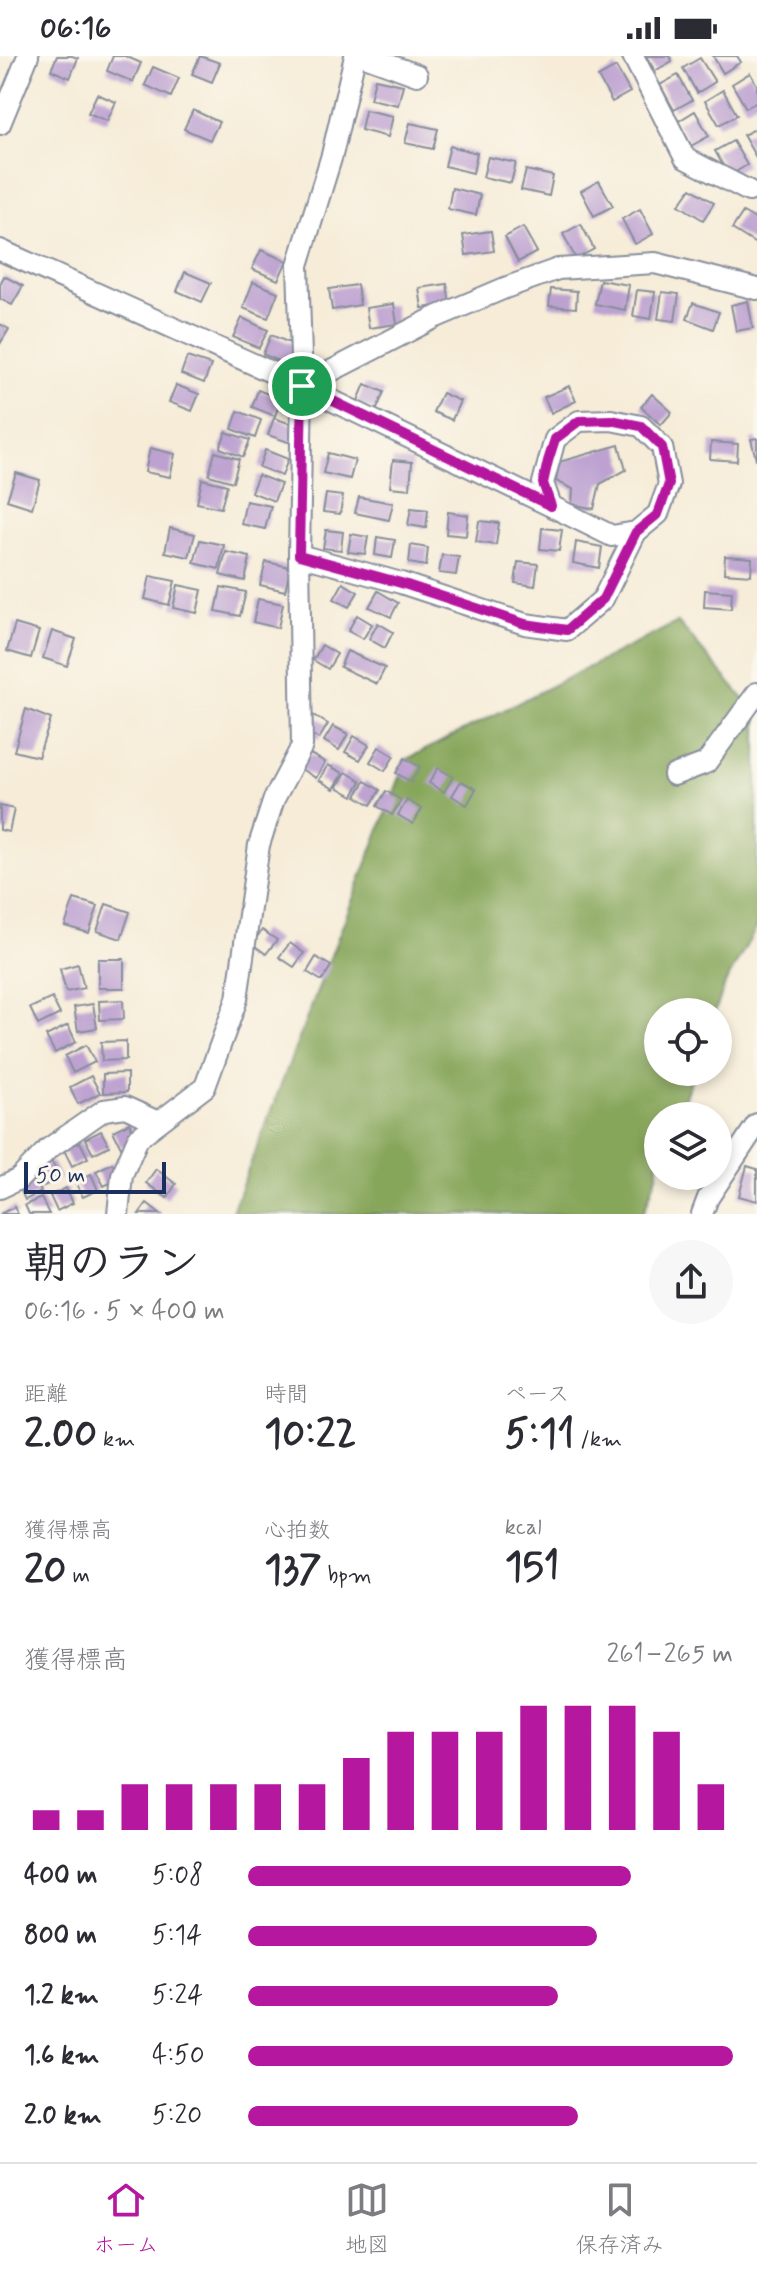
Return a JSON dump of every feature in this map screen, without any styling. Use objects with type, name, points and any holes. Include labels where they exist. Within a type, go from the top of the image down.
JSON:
[{"type":"street","points":[[0,124],[28,56]]},
{"type":"street","points":[[118,1214],[122,1175],[138,1138],[205,1087],[237,999],[259,845],[274,799],[302,746],[299,555],[302,386],[298,265],[332,155],[355,56]]},
{"type":"street","points":[[365,56],[417,75]]},
{"type":"street","points":[[633,56],[685,158],[754,191]]},
{"type":"street","points":[[0,250],[302,386],[612,536],[636,532]]},
{"type":"street","points":[[302,386],[434,318],[558,269],[655,263],[757,289]]},
{"type":"street","points":[[299,555],[387,579],[525,624],[567,630],[603,599],[636,532],[658,514],[669,484],[662,447],[641,426],[611,420],[579,421],[555,439],[543,483],[551,506]]},
{"type":"street","points":[[674,775],[706,763],[757,693]]},
{"type":"street","points":[[0,1188],[19,1179],[48,1149],[104,1110],[125,1107],[158,1122]]},
{"type":"street","points":[[702,1214],[708,1198],[757,1124]]},
{"type":"green space","points":[[678,622],[757,714],[757,927],[720,998],[644,998],[644,1086],[689,1086],[683,1102],[644,1102],[644,1190],[652,1190],[643,1214],[231,1214],[407,759]]},
{"type":"building","points":[[57,56],[78,58],[70,78],[51,70]]},
{"type":"building","points":[[113,56],[125,56],[141,63],[133,82],[107,71]]},
{"type":"building","points":[[200,56],[220,63],[212,82],[192,74]]},
{"type":"building","points":[[646,56],[670,56],[672,61],[655,71]]},
{"type":"building","points":[[713,56],[737,56],[741,62],[723,73]]},
{"type":"building","points":[[700,58],[715,82],[697,93],[683,68]]},
{"type":"building","points":[[153,67],[179,78],[171,97],[145,85]]},
{"type":"building","points":[[616,67],[630,92],[612,102],[598,77]]},
{"type":"building","points":[[750,73],[757,85],[757,102],[746,108],[732,84]]},
{"type":"building","points":[[678,75],[692,100],[674,110],[660,85]]},
{"type":"building","points":[[375,79],[403,85],[398,105],[370,99]]},
{"type":"building","points":[[723,90],[737,115],[719,125],[705,101]]},
{"type":"building","points":[[97,94],[116,102],[107,121],[88,113]]},
{"type":"building","points":[[193,110],[219,122],[210,140],[184,129]]},
{"type":"building","points":[[365,110],[393,116],[388,137],[361,130]]},
{"type":"building","points":[[695,111],[709,136],[691,146],[677,122]]},
{"type":"building","points":[[410,123],[438,129],[433,149],[405,143]]},
{"type":"building","points":[[757,128],[757,159],[743,135]]},
{"type":"building","points":[[733,141],[747,165],[729,176],[715,151]]},
{"type":"building","points":[[450,146],[477,153],[473,173],[445,166]]},
{"type":"building","points":[[488,157],[516,163],[511,183],[483,177]]},
{"type":"building","points":[[526,170],[553,176],[549,196],[521,190]]},
{"type":"building","points":[[599,181],[613,206],[594,216],[581,191]]},
{"type":"building","points":[[452,188],[480,195],[476,215],[448,209]]},
{"type":"building","points":[[691,188],[714,203],[703,220],[679,205]]},
{"type":"building","points":[[640,209],[653,234],[635,244],[622,219]]},
{"type":"building","points":[[743,212],[757,220],[756,244],[732,229]]},
{"type":"building","points":[[581,224],[594,249],[576,259],[563,234]]},
{"type":"building","points":[[523,227],[537,252],[518,262],[505,237]]},
{"type":"building","points":[[491,231],[494,251],[466,255],[463,235]]},
{"type":"building","points":[[261,250],[287,261],[278,280],[252,269]]},
{"type":"building","points":[[185,272],[211,283],[202,302],[177,291]]},
{"type":"building","points":[[4,276],[23,286],[12,305],[0,299],[0,284]]},
{"type":"building","points":[[600,280],[629,285],[625,310],[595,304]]},
{"type":"building","points":[[253,282],[278,292],[268,318],[243,308]]},
{"type":"building","points":[[447,284],[450,304],[422,308],[419,288]]},
{"type":"building","points":[[357,285],[360,305],[332,310],[329,289]]},
{"type":"building","points":[[551,289],[577,291],[576,308],[549,306]]},
{"type":"building","points":[[637,290],[655,292],[651,319],[633,316]]},
{"type":"building","points":[[662,292],[679,294],[675,321],[658,319]]},
{"type":"building","points":[[748,301],[753,328],[736,331],[731,305]]},
{"type":"building","points":[[693,303],[719,312],[713,329],[687,319]]},
{"type":"building","points":[[394,304],[397,324],[369,328],[366,308]]},
{"type":"building","points":[[242,318],[268,330],[259,348],[233,337]]},
{"type":"building","points":[[0,324],[9,329],[0,344]]},
{"type":"building","points":[[271,335],[297,346],[289,366],[263,354]]},
{"type":"building","points":[[187,357],[211,365],[204,383],[181,374]]},
{"type":"building","points":[[365,384],[384,392],[376,411],[357,403]]},
{"type":"building","points":[[176,385],[199,394],[192,411],[169,402]]},
{"type":"building","points":[[569,386],[576,401],[551,413],[544,397]]},
{"type":"building","points":[[258,390],[281,399],[275,416],[252,407]]},
{"type":"building","points":[[442,393],[460,401],[452,420],[433,412]]},
{"type":"building","points":[[652,394],[672,412],[661,425],[641,407]]},
{"type":"building","points":[[238,411],[261,420],[255,438],[232,429]]},
{"type":"building","points":[[274,418],[297,426],[291,443],[268,435]]},
{"type":"building","points":[[226,432],[250,440],[243,457],[220,448]]},
{"type":"building","points":[[757,438],[757,459],[756,459],[751,439]]},
{"type":"building","points":[[711,442],[738,444],[737,461],[710,459]]},
{"type":"building","points":[[619,445],[626,470],[600,484],[594,509],[572,504],[573,489],[556,481],[559,462]]},
{"type":"building","points":[[150,448],[175,454],[170,477],[145,472]]},
{"type":"building","points":[[265,450],[288,459],[282,476],[259,467]]},
{"type":"building","points":[[215,452],[239,459],[233,482],[209,475]]},
{"type":"building","points":[[328,453],[355,460],[350,479],[323,473]]},
{"type":"building","points":[[393,460],[412,462],[410,489],[390,487]]},
{"type":"building","points":[[16,473],[40,480],[32,508],[7,500]]},
{"type":"building","points":[[258,475],[281,484],[274,501],[251,492]]},
{"type":"building","points":[[202,479],[227,485],[221,508],[197,503]]},
{"type":"building","points":[[326,494],[343,496],[340,514],[323,512]]},
{"type":"building","points":[[359,497],[393,503],[389,520],[355,513]]},
{"type":"building","points":[[246,501],[271,506],[265,529],[241,524]]},
{"type":"building","points":[[411,508],[428,510],[426,528],[408,525]]},
{"type":"building","points":[[448,512],[468,515],[466,536],[446,534]]},
{"type":"building","points":[[479,521],[499,523],[496,545],[476,542]]},
{"type":"building","points":[[170,528],[195,534],[189,557],[165,552]]},
{"type":"building","points":[[542,528],[562,530],[559,551],[540,549]]},
{"type":"building","points":[[326,530],[343,532],[341,550],[323,548]]},
{"type":"building","points":[[351,534],[368,537],[365,554],[348,552]]},
{"type":"building","points":[[377,537],[395,540],[392,558],[375,555]]},
{"type":"building","points":[[200,540],[224,545],[219,569],[194,563]]},
{"type":"building","points":[[576,542],[602,547],[599,568],[573,563]]},
{"type":"building","points":[[411,545],[428,548],[426,566],[409,563]]},
{"type":"building","points":[[226,552],[250,557],[245,581],[220,575]]},
{"type":"building","points":[[442,555],[459,557],[456,575],[439,573]]},
{"type":"building","points":[[725,556],[752,558],[751,575],[724,573]]},
{"type":"building","points":[[266,562],[290,567],[285,591],[260,585]]},
{"type":"building","points":[[518,562],[538,564],[535,586],[515,583]]},
{"type":"building","points":[[150,576],[175,581],[169,605],[145,599]]},
{"type":"building","points":[[343,583],[358,592],[349,607],[334,599]]},
{"type":"building","points":[[178,585],[202,590],[197,613],[173,608]]},
{"type":"building","points":[[221,587],[246,592],[240,616],[216,611]]},
{"type":"building","points":[[705,590],[732,592],[731,609],[704,607]]},
{"type":"building","points":[[378,591],[398,603],[391,617],[369,607]]},
{"type":"building","points":[[258,599],[283,604],[278,628],[253,622]]},
{"type":"building","points":[[357,615],[372,624],[363,639],[348,631]]},
{"type":"building","points":[[378,623],[393,632],[385,648],[369,639]]},
{"type":"building","points":[[15,624],[39,631],[31,658],[7,651]]},
{"type":"building","points":[[52,631],[76,639],[67,666],[43,658]]},
{"type":"building","points":[[322,645],[337,654],[328,669],[313,660]]},
{"type":"building","points":[[347,651],[385,668],[377,684],[340,667]]},
{"type":"building","points":[[26,709],[51,719],[38,757],[14,751]]},
{"type":"building","points":[[313,715],[328,724],[319,739],[304,730]]},
{"type":"building","points":[[333,726],[348,734],[339,750],[324,741]]},
{"type":"building","points":[[354,736],[369,745],[360,760],[345,752]]},
{"type":"building","points":[[379,747],[394,756],[385,771],[370,762]]},
{"type":"building","points":[[310,754],[325,762],[316,778],[301,769]]},
{"type":"building","points":[[405,758],[420,767],[411,782],[396,773]]},
{"type":"building","points":[[328,765],[343,773],[334,789],[319,780]]},
{"type":"building","points":[[438,768],[453,777],[444,792],[429,783]]},
{"type":"building","points":[[346,772],[361,781],[353,796],[337,787]]},
{"type":"building","points":[[365,781],[380,790],[371,805],[356,796]]},
{"type":"building","points":[[461,781],[476,789],[467,805],[452,796]]},
{"type":"building","points":[[386,791],[401,800],[392,815],[377,806]]},
{"type":"building","points":[[407,800],[422,809],[413,824],[398,815]]},
{"type":"building","points":[[0,806],[14,809],[9,832],[0,830]]},
{"type":"building","points":[[74,899],[98,906],[89,933],[65,926]]},
{"type":"building","points":[[106,904],[130,912],[121,939],[97,931]]},
{"type":"building","points":[[262,930],[277,940],[266,954],[252,944]]},
{"type":"building","points":[[290,943],[304,953],[294,967],[279,957]]},
{"type":"building","points":[[316,957],[331,966],[322,981],[307,972]]},
{"type":"building","points":[[98,959],[124,959],[124,988],[98,988]]},
{"type":"building","points":[[78,964],[84,988],[66,992],[60,969]]},
{"type":"building","points":[[52,998],[60,1014],[38,1025],[30,1008]]},
{"type":"building","points":[[123,1000],[124,1019],[100,1020],[99,1001]]},
{"type":"building","points":[[93,1004],[97,1028],[78,1031],[74,1007]]},
{"type":"building","points":[[68,1025],[76,1042],[55,1053],[46,1036]]},
{"type":"building","points":[[126,1041],[126,1060],[102,1061],[101,1042]]},
{"type":"building","points":[[86,1045],[95,1062],[73,1073],[65,1056]]},
{"type":"building","points":[[127,1073],[127,1092],[103,1093],[103,1074]]},
{"type":"building","points":[[91,1076],[100,1093],[78,1104],[70,1087]]},
{"type":"building","points":[[129,1123],[137,1139],[121,1147],[113,1131]]},
{"type":"building","points":[[101,1131],[109,1146],[93,1154],[85,1139]]},
{"type":"building","points":[[80,1142],[88,1158],[72,1166],[64,1150]]},
{"type":"building","points":[[52,1162],[60,1178],[44,1186],[36,1170]]},
{"type":"building","points":[[112,1163],[120,1178],[104,1186],[96,1171]]},
{"type":"building","points":[[747,1166],[757,1169],[757,1201],[739,1196]]},
{"type":"building","points":[[156,1169],[176,1184],[167,1198],[146,1183]]},
{"type":"building","points":[[91,1174],[98,1190],[83,1197],[75,1182]]},
{"type":"building","points":[[33,1176],[41,1192],[25,1200],[18,1184]]},
{"type":"building","points":[[66,1188],[73,1203],[57,1211],[50,1196]]},
{"type":"building","points":[[41,1198],[49,1214],[29,1214],[25,1205]]},
{"type":"building","points":[[147,1203],[161,1214],[139,1214]]},
{"type":"building","points":[[14,1207],[18,1214],[0,1214]]},
{"type":"route","points":[[302,386],[551,506],[543,483],[555,439],[579,421],[611,420],[641,426],[662,447],[669,484],[658,514],[636,532],[603,599],[567,630],[525,624],[401,583],[299,555],[302,386]]}]
